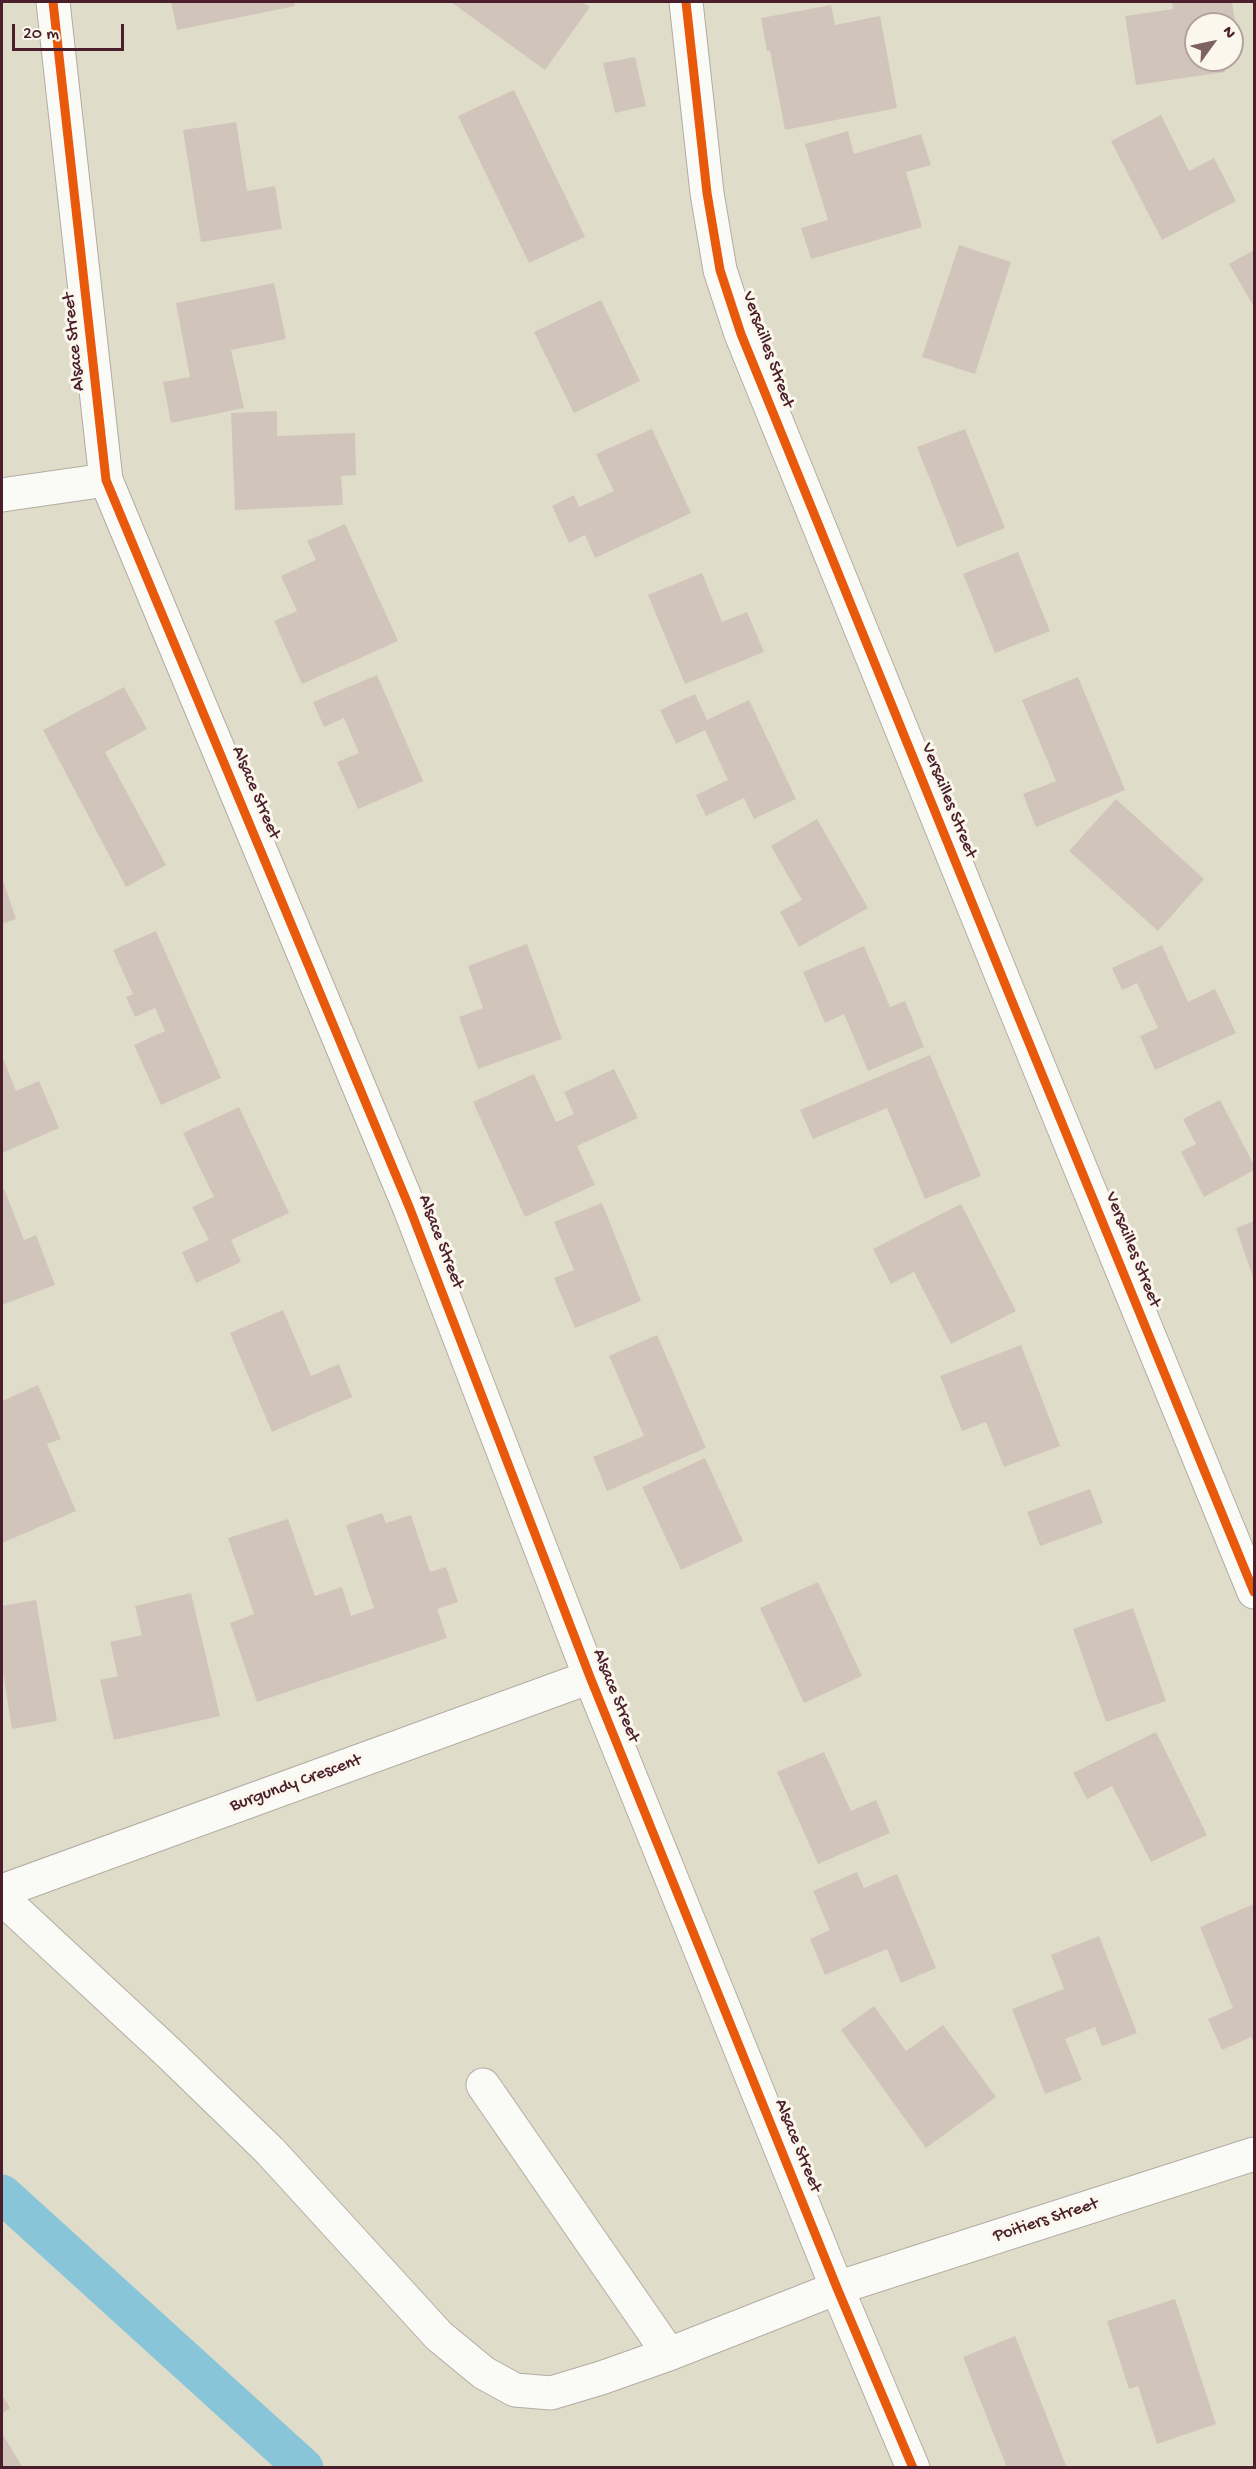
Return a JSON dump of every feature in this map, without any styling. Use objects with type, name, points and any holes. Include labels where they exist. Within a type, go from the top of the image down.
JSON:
[{"type":"street","name":"Alsace Street","points":[[53,2],[106,480],[410,1209],[590,1677],[837,2288],[913,2468]]},
{"type":"street","name":"Versailles Street","points":[[686,2],[707,193],[720,270],[741,334],[1254,1592]]},
{"type":"street","points":[[2,495],[106,480]]},
{"type":"street","name":"Burgundy Crescent","points":[[2,1891],[590,1677]]},
{"type":"street","name":"Poitiers Street","points":[[2,1898],[171,2055],[270,2151],[439,2336],[484,2373],[514,2390],[551,2393],[669,2354],[837,2288],[1254,2154]]},
{"type":"street","points":[[483,2085],[669,2354]]},
{"type":"building","points":[[171,2],[294,2],[295,6],[177,30]]},
{"type":"building","points":[[451,2],[582,2],[590,7],[545,70]]},
{"type":"building","points":[[1172,2],[1232,2],[1234,12],[1184,12],[1184,72],[1225,72],[1136,85],[1125,16],[1173,9]]},
{"type":"building","points":[[831,5],[835,25],[880,16],[897,108],[785,130],[770,51],[767,51],[761,18]]},
{"type":"building","points":[[635,57],[646,106],[615,113],[603,63]]},
{"type":"building","points":[[514,90],[585,237],[529,263],[458,116]]},
{"type":"building","points":[[1161,115],[1189,171],[1214,158],[1236,201],[1162,240],[1111,141]]},
{"type":"building","points":[[236,122],[247,191],[275,186],[282,229],[201,242],[183,130]]},
{"type":"building","points":[[848,131],[854,154],[921,134],[931,165],[906,172],[922,227],[811,259],[801,228],[828,220],[805,144]]},
{"type":"building","points":[[959,245],[1011,262],[975,374],[922,357]]},
{"type":"building","points":[[1254,250],[1254,307],[1229,264]]},
{"type":"building","points":[[274,283],[286,339],[231,350],[244,408],[171,423],[163,382],[190,377],[176,303]]},
{"type":"building","points":[[601,300],[640,381],[574,413],[534,332]]},
{"type":"building","points":[[277,411],[277,436],[355,433],[356,475],[341,476],[343,505],[235,510],[231,413]]},
{"type":"building","points":[[652,429],[691,513],[595,558],[585,535],[569,543],[552,506],[574,495],[579,507],[614,491],[596,454]]},
{"type":"building","points":[[965,429],[1005,528],[957,547],[917,447]]},
{"type":"building","points":[[345,524],[398,641],[302,684],[274,621],[297,611],[281,576],[316,560],[307,541]]},
{"type":"building","points":[[1018,552],[1050,631],[995,653],[963,574]]},
{"type":"building","points":[[702,573],[722,622],[747,612],[764,652],[685,684],[648,595]]},
{"type":"building","points":[[377,675],[423,781],[358,809],[337,762],[359,753],[344,718],[324,727],[313,702]]},
{"type":"building","points":[[1078,677],[1125,790],[1036,827],[1023,794],[1056,781],[1022,700]]},
{"type":"building","points":[[124,687],[147,729],[105,752],[166,865],[126,887],[43,730]]},
{"type":"building","points":[[695,694],[707,720],[749,700],[796,799],[754,819],[744,798],[706,816],[696,795],[728,780],[705,730],[676,744],[660,710]]},
{"type":"building","points":[[1116,799],[1204,879],[1158,931],[1069,851]]},
{"type":"building","points":[[817,819],[868,908],[799,947],[780,912],[802,900],[771,846]]},
{"type":"building","points":[[2,877],[16,919],[2,924]]},
{"type":"building","points":[[156,931],[221,1078],[161,1105],[134,1045],[165,1031],[155,1008],[135,1017],[126,997],[133,994],[113,950]]},
{"type":"building","points":[[527,944],[562,1039],[478,1069],[459,1017],[483,1008],[468,966]]},
{"type":"building","points":[[1162,945],[1188,1002],[1215,989],[1236,1033],[1155,1070],[1140,1036],[1158,1028],[1137,983],[1122,990],[1112,968]]},
{"type":"building","points":[[864,946],[890,1007],[905,1001],[924,1047],[868,1071],[844,1014],[825,1023],[803,972]]},
{"type":"building","points":[[930,1055],[981,1176],[925,1199],[887,1108],[813,1139],[800,1110]]},
{"type":"building","points":[[2,1056],[16,1091],[39,1081],[59,1128],[2,1153]]},
{"type":"building","points":[[614,1069],[638,1118],[577,1146],[595,1185],[525,1217],[473,1102],[534,1074],[556,1122],[574,1114],[564,1092]]},
{"type":"building","points":[[1220,1100],[1254,1165],[1254,1170],[1204,1197],[1181,1152],[1196,1144],[1183,1119]]},
{"type":"building","points":[[239,1107],[289,1213],[231,1240],[241,1262],[196,1283],[182,1252],[209,1240],[192,1207],[214,1197],[183,1133]]},
{"type":"building","points":[[4,1189],[24,1240],[36,1235],[55,1285],[2,1305],[2,1190]]},
{"type":"building","points":[[602,1203],[641,1301],[575,1328],[554,1278],[574,1270],[554,1222]]},
{"type":"building","points":[[961,1204],[1016,1311],[951,1344],[914,1272],[891,1284],[873,1249]]},
{"type":"building","points":[[1254,1221],[1254,1280],[1236,1228]]},
{"type":"building","points":[[283,1310],[311,1376],[339,1364],[352,1397],[272,1432],[230,1333]]},
{"type":"building","points":[[657,1335],[706,1448],[607,1491],[593,1457],[644,1436],[609,1356]]},
{"type":"building","points":[[1021,1345],[1060,1446],[1004,1467],[986,1422],[962,1431],[940,1376]]},
{"type":"building","points":[[38,1385],[61,1439],[47,1444],[76,1511],[2,1543],[2,1401]]},
{"type":"building","points":[[705,1458],[743,1541],[681,1570],[642,1487]]},
{"type":"building","points":[[1090,1489],[1103,1523],[1040,1546],[1027,1512]]},
{"type":"building","points":[[382,1513],[386,1523],[411,1515],[430,1572],[446,1567],[458,1602],[437,1609],[447,1638],[257,1702],[230,1623],[254,1614],[228,1538],[288,1519],[315,1596],[342,1587],[351,1616],[374,1608],[346,1525]]},
{"type":"building","points":[[818,1582],[862,1676],[804,1703],[760,1608]]},
{"type":"building","points":[[191,1593],[220,1716],[114,1740],[100,1680],[118,1676],[110,1642],[142,1635],[135,1606]]},
{"type":"building","points":[[36,1600],[57,1721],[12,1729],[2,1667],[2,1606]]},
{"type":"building","points":[[1133,1608],[1166,1701],[1106,1722],[1073,1629]]},
{"type":"building","points":[[1156,1732],[1207,1835],[1151,1862],[1112,1786],[1087,1799],[1073,1773]]},
{"type":"building","points":[[824,1752],[851,1811],[876,1800],[890,1833],[818,1864],[777,1772]]},
{"type":"building","points":[[857,1872],[864,1888],[897,1874],[936,1968],[901,1983],[887,1949],[825,1975],[810,1939],[830,1930],[813,1891]]},
{"type":"building","points":[[1254,1904],[1254,2045],[1251,2037],[1222,2050],[1208,2019],[1233,2008],[1200,1927]]},
{"type":"building","points":[[1099,1936],[1137,2033],[1102,2046],[1095,2027],[1065,2039],[1082,2080],[1045,2094],[1012,2009],[1064,1989],[1051,1955]]},
{"type":"building","points":[[874,2006],[906,2051],[943,2025],[996,2097],[926,2148],[841,2030]]},
{"type":"building","points":[[1175,2299],[1216,2424],[1157,2444],[1138,2386],[1129,2389],[1107,2321]]},
{"type":"building","points":[[1015,2336],[1067,2468],[1007,2468],[963,2357]]},
{"type":"building","points":[[2,2395],[10,2408],[2,2414]]},
{"type":"building","points":[[2,2433],[23,2468],[2,2468]]},
{"type":"waterway","points":[[2,2194],[304,2468]]},
{"type":"cycle path","points":[[53,2],[106,480],[410,1209],[590,1677],[837,2288],[913,2468]]},
{"type":"cycle path","points":[[686,2],[707,193],[720,270],[741,334],[1254,1592]]}]
